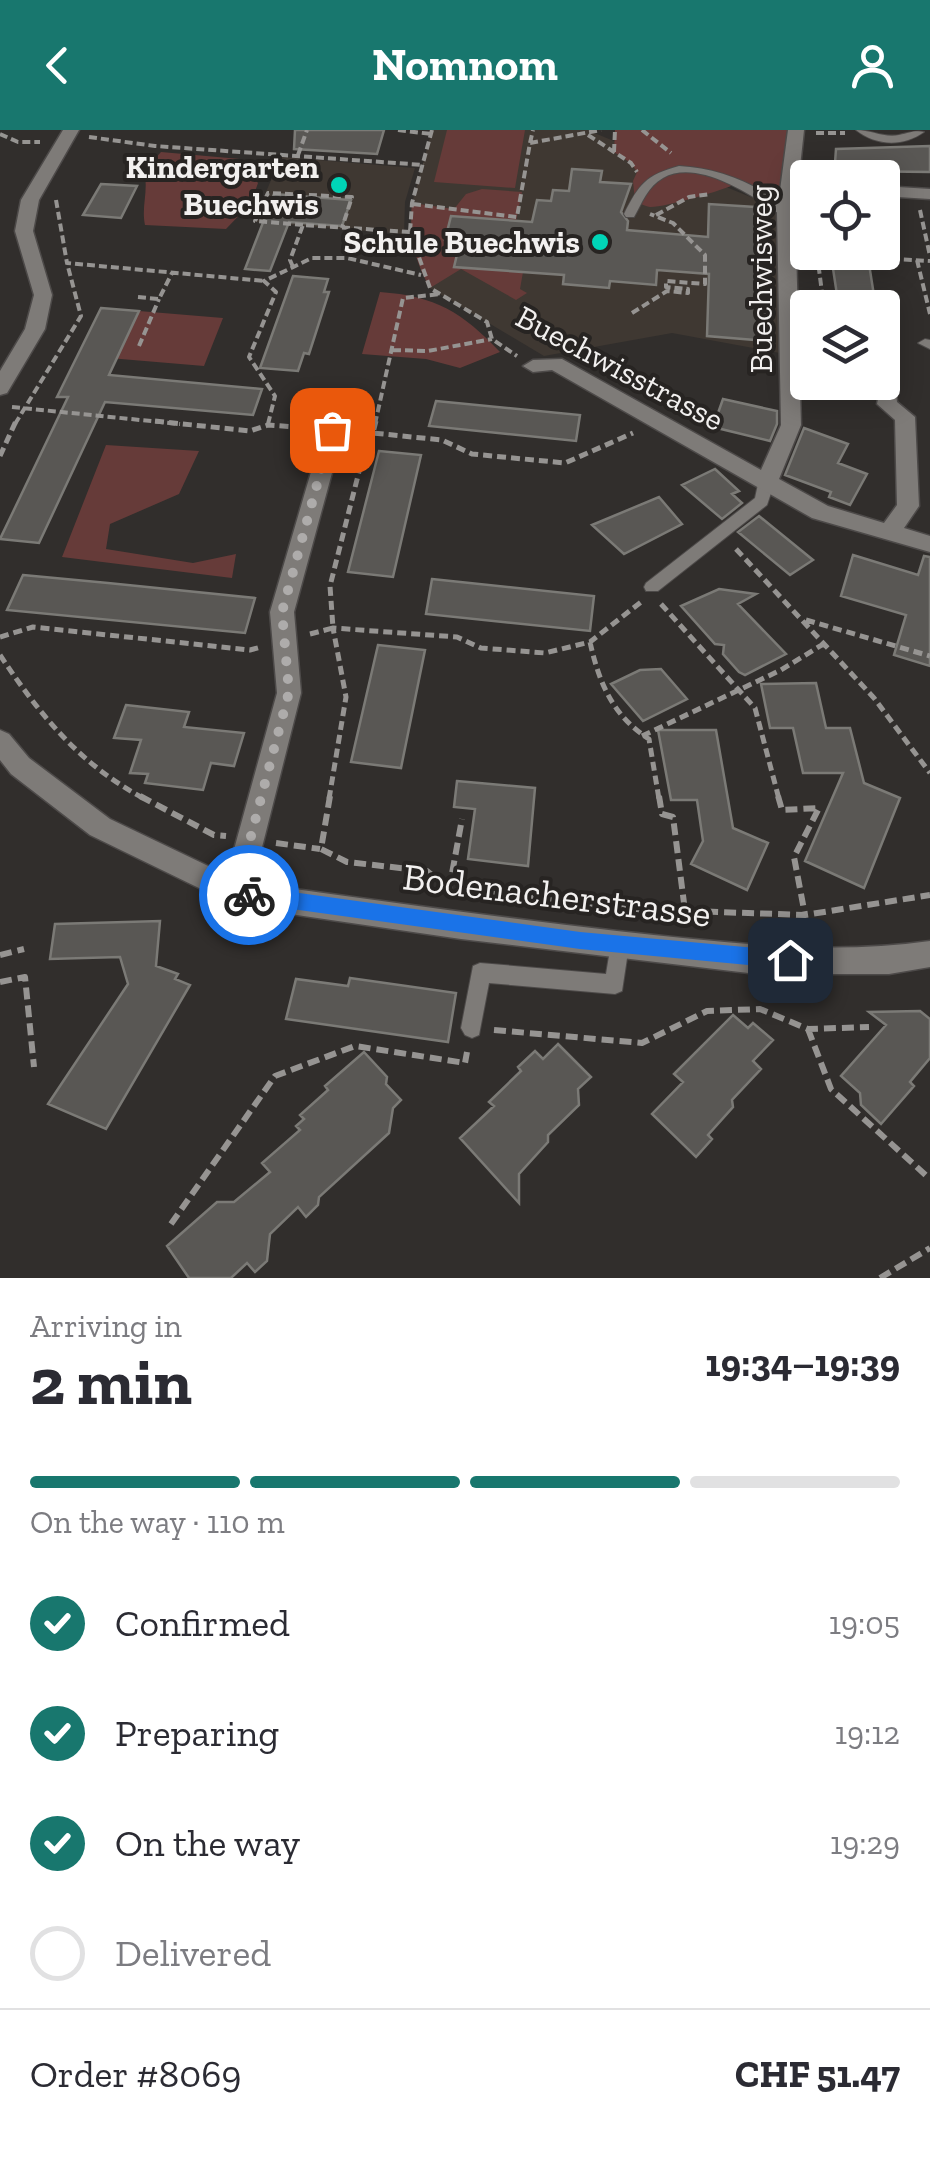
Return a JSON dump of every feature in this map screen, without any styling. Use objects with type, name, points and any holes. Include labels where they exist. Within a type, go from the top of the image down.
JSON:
[{"type":"street","name":"Buechwisweg","points":[[766,484],[791,425],[786,213],[796,131]]},
{"type":"street","points":[[0,388],[35,329],[43,295],[38,267],[24,231],[30,200],[66,138]]},
{"type":"street","name":"Buechwisstrasse","points":[[533,366],[555,363],[820,512],[930,544]]},
{"type":"street","points":[[887,400],[887,404],[905,417],[908,506],[889,532]]},
{"type":"street","points":[[236,893],[289,692],[282,612],[336,418]]},
{"type":"street","name":"Bodenacherstrasse","points":[[0,741],[20,766],[100,827],[236,893],[444,923],[757,960],[889,960],[930,954]]},
{"type":"lane","points":[[862,132],[882,140],[905,140],[922,134]]},
{"type":"lane","points":[[632,208],[656,175],[670,170],[701,169],[786,213]]},
{"type":"lane","points":[[652,587],[762,502],[766,484]]},
{"type":"lane","points":[[472,1028],[480,973],[615,984],[619,945]]},
{"type":"path","points":[[298,155],[307,130]]},
{"type":"path","points":[[398,130],[432,132]]},
{"type":"path","points":[[412,204],[517,216],[532,130]]},
{"type":"path","points":[[530,142],[588,136],[601,130]]},
{"type":"path","points":[[614,152],[615,130]]},
{"type":"path","points":[[796,131],[862,132]]},
{"type":"path","name":"Buechwisstrasse","points":[[432,132],[412,204],[410,232],[422,275],[430,288],[487,322],[492,339],[533,366]]},
{"type":"path","points":[[0,134],[18,142],[94,136],[155,146],[424,165]]},
{"type":"path","points":[[588,136],[632,163],[637,172],[632,208],[672,223],[704,255],[705,284],[666,281],[666,288],[688,289],[688,293],[668,292],[632,312]]},
{"type":"path","points":[[654,216],[689,198],[719,193],[736,184]]},
{"type":"path","points":[[0,456],[24,408],[63,356],[82,316],[54,192]]},
{"type":"path","points":[[342,228],[352,197],[268,192],[255,222],[342,228],[410,232]]},
{"type":"path","points":[[900,259],[930,259],[923,193]]},
{"type":"path","points":[[293,267],[290,260],[303,225]]},
{"type":"path","points":[[67,263],[264,281],[312,258],[347,258],[422,275]]},
{"type":"path","points":[[917,260],[930,314]]},
{"type":"path","points":[[139,346],[172,273]]},
{"type":"path","points":[[264,281],[276,292],[249,357],[276,396],[268,425]]},
{"type":"path","points":[[320,849],[346,697],[333,628],[330,586],[366,444],[373,433],[403,298],[441,294]]},
{"type":"path","points":[[138,296],[160,300]]},
{"type":"path","points":[[393,350],[411,356],[445,345],[492,339]]},
{"type":"path","points":[[6,406],[250,431],[268,425],[336,418]]},
{"type":"path","points":[[373,433],[442,440],[472,454],[565,463],[639,430]]},
{"type":"path","points":[[720,537],[752,562],[874,698],[930,773]]},
{"type":"path","points":[[0,637],[34,628],[250,650],[333,628],[458,638],[481,648],[544,653],[590,642],[639,605],[649,590],[755,708],[782,810],[819,808],[794,858],[806,915]]},
{"type":"path","points":[[803,619],[930,656]]},
{"type":"path","points":[[590,642],[600,688],[649,739],[662,814],[673,818],[685,910]]},
{"type":"path","points":[[642,736],[825,643]]},
{"type":"path","points":[[0,655],[39,714],[113,782],[214,835],[320,849],[347,862],[426,871],[449,889],[630,909],[806,915],[930,895]]},
{"type":"path","points":[[444,923],[462,819]]},
{"type":"path","points":[[0,955],[24,949]]},
{"type":"path","points":[[0,982],[25,977],[34,1067]]},
{"type":"path","points":[[170,1224],[274,1076],[355,1046],[465,1063],[472,1028],[642,1043],[707,1011],[760,1009],[808,1029],[869,1027]]},
{"type":"path","points":[[808,1029],[831,1089],[930,1179]]},
{"type":"path","points":[[880,1278],[930,1248]]},
{"type":"shaded area","name":"Schule Buechwis","points":[[432,130],[587,130],[780,209],[790,355],[672,333],[544,356],[430,288],[410,232],[412,203]]},
{"type":"shaded area","points":[[447,130],[525,130],[515,188],[434,182]]},
{"type":"shaded area","points":[[615,130],[796,130],[786,213],[735,184],[649,207],[635,202],[633,181],[637,172],[614,152]]},
{"type":"shaded area","points":[[161,152],[240,159],[258,183],[251,203],[226,229],[145,225],[144,171]]},
{"type":"shaded area","name":"Kindergarten Buechwis","points":[[281,157],[415,168],[405,202],[404,234],[253,222]]},
{"type":"shaded area","points":[[482,189],[522,192],[516,221],[451,216],[445,240],[460,241],[454,267],[523,272],[520,289],[527,293],[516,300],[461,269],[430,288],[416,257],[412,203],[454,209],[466,194]]},
{"type":"shaded area","points":[[380,292],[417,297],[447,308],[500,352],[460,368],[426,359],[362,354]]},
{"type":"shaded area","points":[[139,311],[223,318],[204,366],[97,357],[105,341],[125,342]]},
{"type":"shaded area","points":[[106,445],[199,451],[179,494],[110,524],[106,549],[193,563],[236,554],[232,578],[62,557]]},
{"type":"building","points":[[295,130],[384,130],[377,154],[294,149]]},
{"type":"building","points":[[930,146],[930,172],[900,172],[900,160],[835,160],[836,149]]},
{"type":"building","points":[[572,169],[602,171],[600,182],[631,184],[621,212],[628,221],[627,230],[708,237],[709,204],[755,207],[755,229],[765,230],[767,341],[707,336],[709,274],[657,270],[656,285],[610,281],[609,288],[563,284],[564,275],[454,267],[460,242],[445,240],[451,216],[532,222],[537,200],[551,201],[553,190],[569,191]]},
{"type":"building","points":[[101,184],[137,186],[121,218],[83,215]]},
{"type":"building","name":"Kindergarten Buechwis","points":[[274,194],[351,200],[342,226],[289,222],[270,271],[245,269]]},
{"type":"building","points":[[833,270],[870,270],[873,290],[836,290]]},
{"type":"building","points":[[293,276],[328,279],[324,292],[329,292],[309,354],[304,353],[298,371],[260,368]]},
{"type":"building","points":[[101,308],[139,311],[109,375],[262,389],[253,415],[105,402],[39,543],[0,539],[68,397],[57,397]]},
{"type":"building","points":[[723,399],[777,411],[770,441],[713,427]]},
{"type":"building","points":[[436,401],[580,415],[576,441],[429,426]]},
{"type":"building","points":[[804,428],[848,444],[838,463],[867,474],[850,505],[829,497],[831,492],[785,475]]},
{"type":"building","points":[[379,451],[421,455],[393,577],[348,572]]},
{"type":"building","points":[[715,469],[739,491],[732,494],[742,503],[722,519],[682,485]]},
{"type":"building","points":[[659,497],[682,524],[624,554],[592,525]]},
{"type":"building","points":[[759,516],[813,560],[790,575],[738,532]]},
{"type":"building","points":[[853,555],[918,575],[924,556],[930,557],[930,666],[894,655],[906,615],[841,596]]},
{"type":"building","points":[[23,575],[255,598],[245,633],[7,610]]},
{"type":"building","points":[[432,579],[594,596],[590,631],[426,614]]},
{"type":"building","points":[[719,589],[756,594],[738,604],[786,654],[745,675],[739,672],[723,654],[724,645],[715,644],[681,606]]},
{"type":"building","points":[[378,645],[425,650],[401,768],[351,762]]},
{"type":"building","points":[[661,669],[687,699],[643,721],[611,684],[640,670]]},
{"type":"building","points":[[816,683],[826,728],[850,728],[864,783],[900,798],[864,888],[805,861],[843,773],[803,773],[793,728],[770,728],[761,684]]},
{"type":"building","points":[[126,705],[189,712],[184,727],[244,733],[234,766],[211,763],[203,790],[145,783],[148,774],[130,773],[141,740],[114,738]]},
{"type":"building","points":[[658,730],[716,730],[733,828],[768,843],[747,890],[691,864],[703,841],[697,800],[671,800]]},
{"type":"building","points":[[457,781],[535,788],[528,866],[468,859],[475,809],[454,807]]},
{"type":"building","points":[[160,921],[156,966],[178,974],[175,979],[190,985],[106,1129],[48,1104],[128,984],[120,957],[50,959],[55,924]]},
{"type":"building","points":[[350,978],[456,993],[448,1042],[286,1019],[296,979],[348,986]]},
{"type":"building","points":[[920,1011],[930,1019],[930,1058],[910,1082],[914,1086],[881,1124],[861,1105],[860,1093],[841,1076],[886,1025],[869,1012]]},
{"type":"building","points":[[733,1015],[748,1028],[753,1023],[773,1040],[753,1061],[761,1069],[732,1100],[733,1107],[708,1135],[712,1139],[696,1157],[652,1114],[683,1082],[674,1074]]},
{"type":"building","points":[[558,1044],[591,1077],[578,1089],[579,1105],[548,1135],[548,1142],[519,1174],[519,1203],[460,1138],[494,1106],[489,1102],[521,1071],[518,1067],[535,1051],[543,1059]]},
{"type":"building","points":[[364,1052],[401,1100],[393,1108],[389,1133],[319,1197],[318,1205],[306,1217],[298,1207],[270,1234],[267,1261],[255,1272],[247,1263],[231,1278],[189,1278],[167,1246],[217,1202],[234,1202],[270,1172],[262,1163],[300,1130],[296,1126],[304,1119],[300,1115],[328,1090],[325,1086]]},
{"type":"way so far","points":[[249,895],[236,893],[289,692],[282,612],[332,430]]},
{"type":"place","name":"Kindergarten Buechwis","points":[[339,185]]},
{"type":"place","name":"Schule Buechwis","points":[[600,242]]},
{"type":"route","points":[[249,895],[580,940],[757,960],[790,960]]}]
